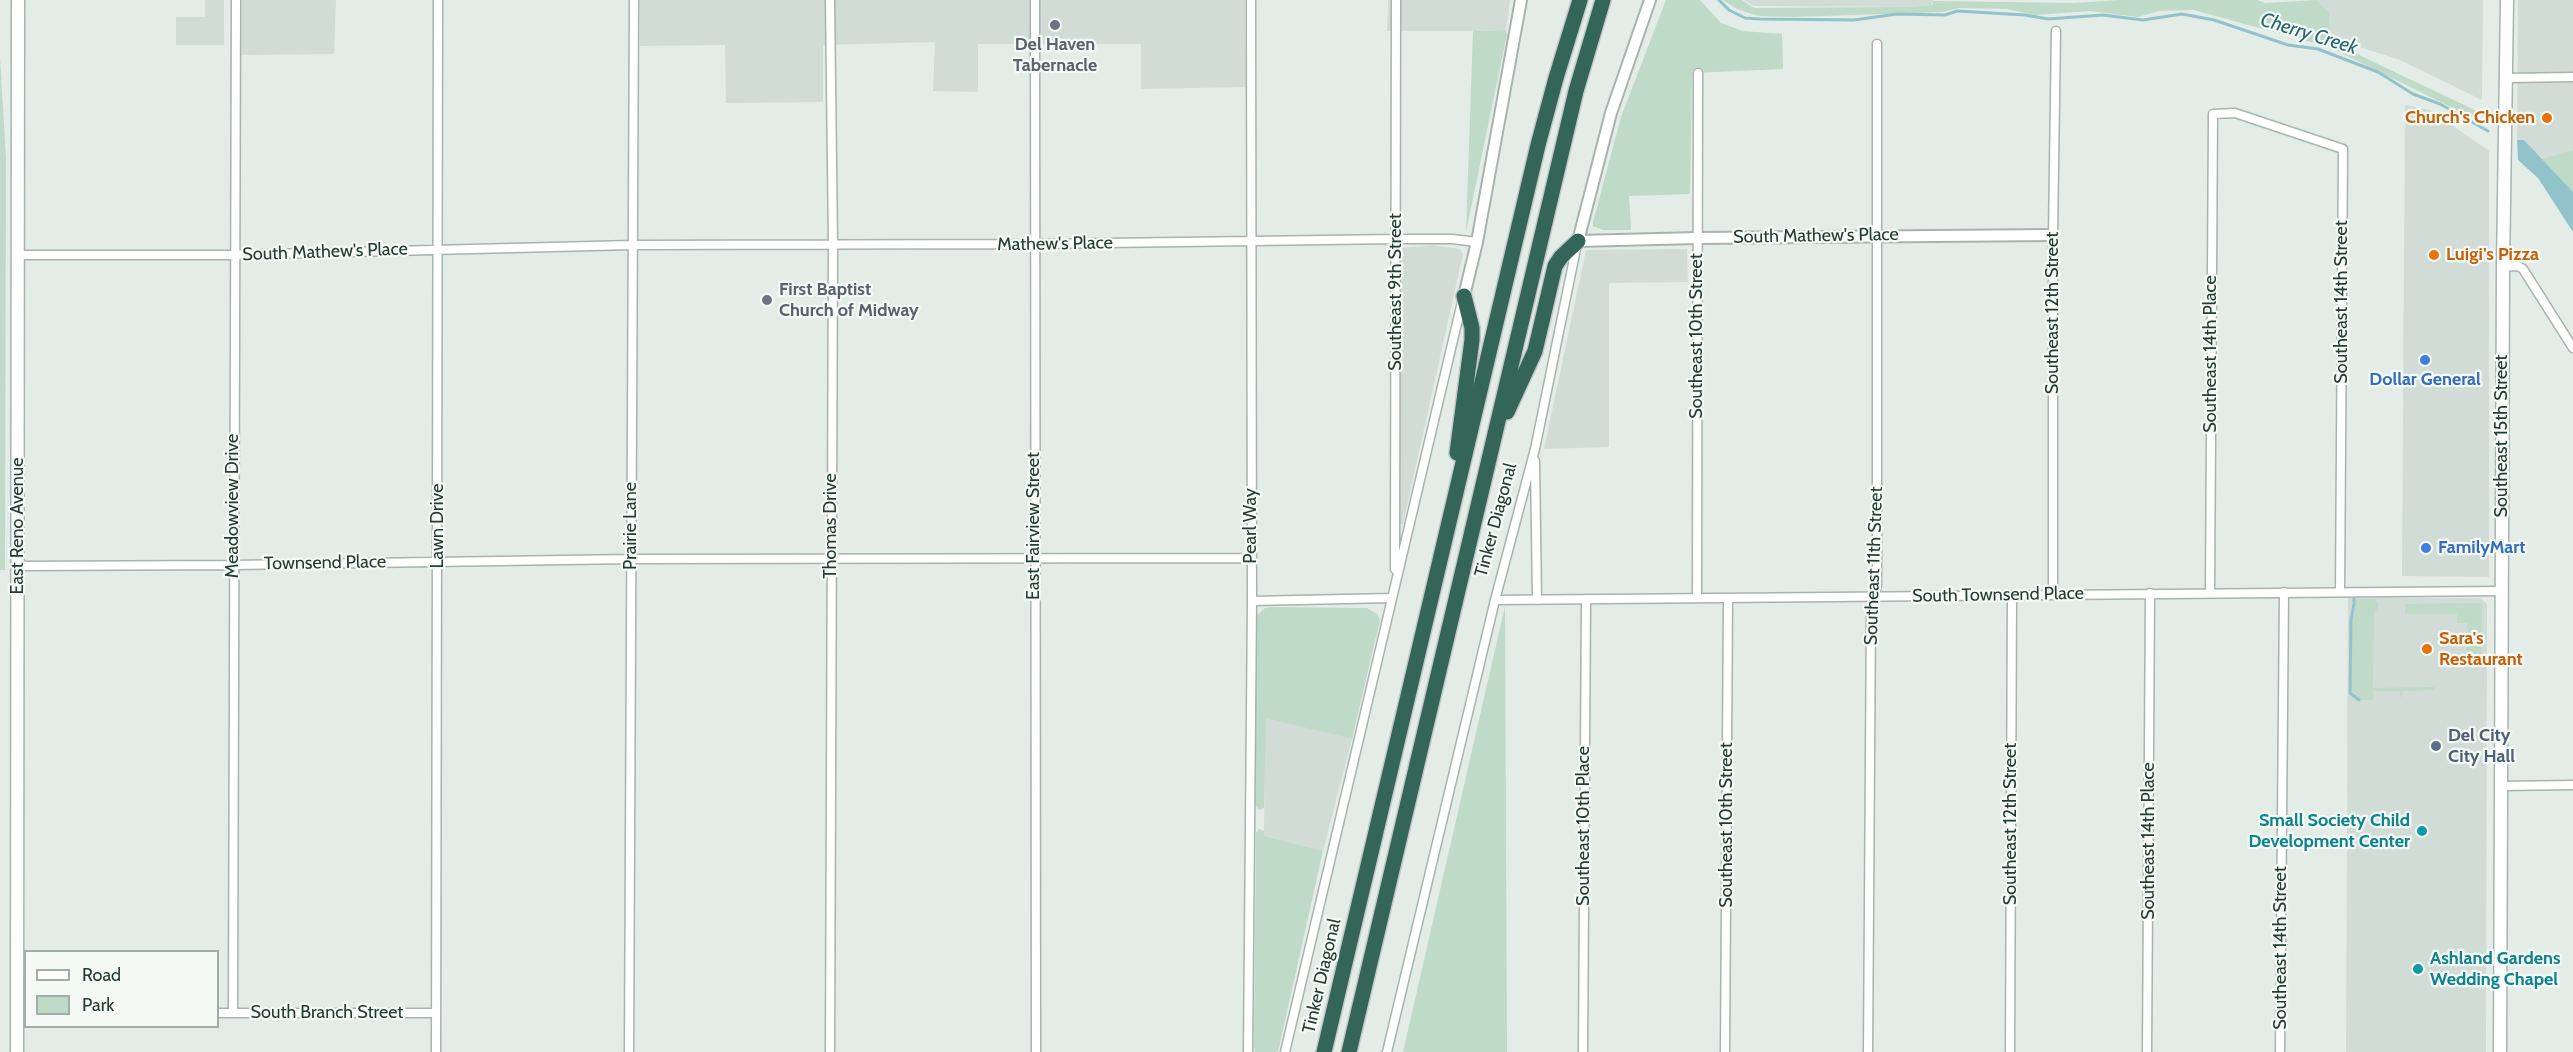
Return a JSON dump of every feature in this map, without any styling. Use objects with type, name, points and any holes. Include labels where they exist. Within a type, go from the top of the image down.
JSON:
[{"type":"highway","name":"Tinker Diagonal","points":[[1324,1052],[1538,145],[1580,0]]},
{"type":"highway","name":"Tinker Diagonal","points":[[1349,1052],[1576,91],[1603,0]]},
{"type":"highway","points":[[1493,442],[1535,351],[1555,266],[1578,241]]},
{"type":"highway","points":[[1449,525],[1472,340],[1472,328],[1464,296]]},
{"type":"main road","name":"East Reno Avenue","points":[[17,1052],[21,1013],[18,0]]},
{"type":"main road","name":"Southeast 15th Street","points":[[2500,1052],[2503,267],[2507,0]]},
{"type":"street","name":"Meadowview Drive","points":[[233,1013],[236,0]]},
{"type":"street","name":"Lawn Drive","points":[[436,1052],[438,0]]},
{"type":"street","name":"Prairie Lane","points":[[629,1052],[634,0]]},
{"type":"street","name":"Thomas Drive","points":[[830,0],[833,245],[830,1052]]},
{"type":"street","name":"East Fairview Street","points":[[1035,0],[1035,1052]]},
{"type":"street","name":"Pearl Way","points":[[1248,1052],[1252,601],[1251,0]]},
{"type":"street","name":"Southeast 9th Street","points":[[1395,585],[1396,0]]},
{"type":"street","name":"Tinker Diagonal","points":[[1285,1052],[1477,242],[1521,0]]},
{"type":"street","name":"Tinker Diagonal","points":[[1387,1052],[1495,600],[1535,449],[1578,241],[1611,113],[1650,0]]},
{"type":"street","name":"Southeast 12th Street","points":[[2053,595],[2053,235],[2056,31]]},
{"type":"street","name":"Southeast 11th Street","points":[[1868,1052],[1871,610],[1877,585],[1875,236],[1877,44]]},
{"type":"street","name":"Southeast 10th Street","points":[[1697,598],[1698,73]]},
{"type":"street","points":[[2506,78],[2573,77]]},
{"type":"street","name":"Southeast 14th Street","points":[[2212,114],[2235,113],[2343,149],[2340,592]]},
{"type":"street","name":"Southeast 14th Place","points":[[2210,594],[2212,114]]},
{"type":"street","name":"South Mathew's Place","points":[[1578,241],[2053,235]]},
{"type":"street","name":"Mathew's Place","points":[[632,245],[1035,244],[1396,239],[1452,239],[1477,242]]},
{"type":"street","name":"South Mathew's Place","points":[[17,255],[234,255],[632,245]]},
{"type":"street","points":[[2503,267],[2518,266],[2523,269],[2573,348]]},
{"type":"street","points":[[1535,449],[1537,600]]},
{"type":"street","points":[[631,559],[1251,558]]},
{"type":"street","name":"Townsend Place","points":[[18,566],[631,559]]},
{"type":"street","name":"South Townsend Place","points":[[1495,600],[2502,591]]},
{"type":"street","name":"Southeast 14th Street","points":[[2280,1052],[2283,592]]},
{"type":"street","name":"Southeast 14th Place","points":[[2147,1052],[2150,593]]},
{"type":"street","name":"Southeast 12th Street","points":[[2010,1052],[2012,595]]},
{"type":"street","points":[[1252,601],[1392,598]]},
{"type":"street","name":"Southeast 10th Street","points":[[1725,1052],[1728,598]]},
{"type":"street","name":"Southeast 10th Place","points":[[1583,1052],[1586,599]]},
{"type":"street","points":[[2500,786],[2573,785]]},
{"type":"street","name":"South Branch Street","points":[[219,1013],[436,1013]]},
{"type":"shaded area","points":[[205,0],[224,0],[224,45],[176,45],[176,17],[205,17]]},
{"type":"shaded area","points":[[242,0],[336,0],[334,54],[241,55]]},
{"type":"shaded area","points":[[640,0],[1245,0],[1246,87],[1141,89],[1141,44],[978,44],[978,92],[933,91],[935,42],[823,45],[823,102],[726,103],[725,45],[640,46]]},
{"type":"shaded area","points":[[1388,0],[1510,0],[1506,30],[1387,31]]},
{"type":"shaded area","points":[[1744,0],[1933,0],[1932,5],[1904,7],[1754,6]]},
{"type":"shaded area","points":[[2317,0],[2483,0],[2482,100],[2400,60],[2344,42],[2330,32],[2329,13]]},
{"type":"shaded area","points":[[2518,0],[2573,0],[2573,150],[2541,159],[2524,140],[2517,140]]},
{"type":"shaded area","points":[[2405,105],[2430,110],[2489,151],[2489,577],[2402,576]]},
{"type":"shaded area","points":[[1432,245],[1460,249],[1463,254],[1403,524],[1399,524],[1400,248]]},
{"type":"shaded area","points":[[1687,249],[1688,282],[1609,283],[1609,447],[1544,449],[1586,250]]},
{"type":"shaded area","points":[[2348,598],[2480,598],[2487,604],[2486,1052],[2346,1052]]},
{"type":"shaded area","points":[[1265,717],[1352,739],[1323,851],[1264,836]]},
{"type":"green space","points":[[1666,0],[1700,0],[1721,23],[1743,31],[1782,34],[1783,69],[1692,73],[1690,194],[1629,196],[1631,230],[1603,230],[1593,226],[1593,222],[1621,117]]},
{"type":"green space","points":[[1723,0],[1742,0],[1754,8],[1905,7],[1933,5],[1933,1],[2074,3],[2119,0],[2257,0],[2265,3],[2317,0],[2329,13],[2330,33],[2361,56],[2483,114],[2475,114],[2471,117],[2329,47],[2194,10],[2159,11],[2138,17],[2090,11],[2035,15],[2007,9],[1959,8],[1943,12],[1793,17],[1758,16],[1737,9]]},
{"type":"green space","points":[[1506,30],[1507,34],[1466,232],[1473,31]]},
{"type":"green space","points":[[0,57],[6,159],[5,570],[0,570]]},
{"type":"green space","points":[[2573,150],[2573,192],[2541,159]]},
{"type":"green space","points":[[2355,599],[2375,599],[2379,605],[2374,615],[2373,688],[2434,687],[2434,690],[2403,691],[2401,699],[2400,691],[2373,691],[2373,700],[2360,700],[2351,693],[2352,619]]},
{"type":"green space","points":[[2482,603],[2481,666],[2466,666],[2467,623],[2457,623],[2457,614],[2405,614],[2405,604]]},
{"type":"green space","points":[[1505,606],[1507,1052],[1403,1052]]},
{"type":"green space","points":[[1265,608],[1367,608],[1377,614],[1380,620],[1352,739],[1266,718],[1264,808],[1259,810],[1255,805],[1256,616]]},
{"type":"green space","points":[[1259,829],[1264,831],[1264,836],[1323,851],[1278,1052],[1255,1052],[1254,1046],[1256,833]]},
{"type":"water","points":[[2517,140],[2524,140],[2573,192],[2573,232],[2538,178],[2518,160]]},
{"type":"waterway","name":"Cherry Creek","points":[[1719,0],[1729,10],[1745,18],[1759,19],[1854,20],[1897,14],[1945,15],[1957,11],[2025,15],[2048,19],[2103,15],[2143,20],[2182,14],[2214,20],[2288,45],[2318,49],[2378,72],[2413,94],[2440,104],[2488,131]]},
{"type":"waterway","points":[[2354,604],[2351,619],[2350,693],[2359,700]]},
{"type":"place","name":"Del Haven Tabernacle","points":[[1055,25]]},
{"type":"place","name":"Church's Chicken","points":[[2547,118]]},
{"type":"place","name":"Luigi's Pizza","points":[[2434,255]]},
{"type":"place","name":"First Baptist Church of Midway","points":[[767,300]]},
{"type":"place","name":"Dollar General","points":[[2425,360]]},
{"type":"place","name":"FamilyMart","points":[[2426,548]]},
{"type":"place","name":"Sara's Restaurant","points":[[2427,649]]},
{"type":"place","name":"Del City City Hall","points":[[2436,746]]},
{"type":"place","name":"Small Society Child Development Center","points":[[2422,831]]},
{"type":"place","name":"Ashland Gardens Wedding Chapel","points":[[2418,969]]}]
